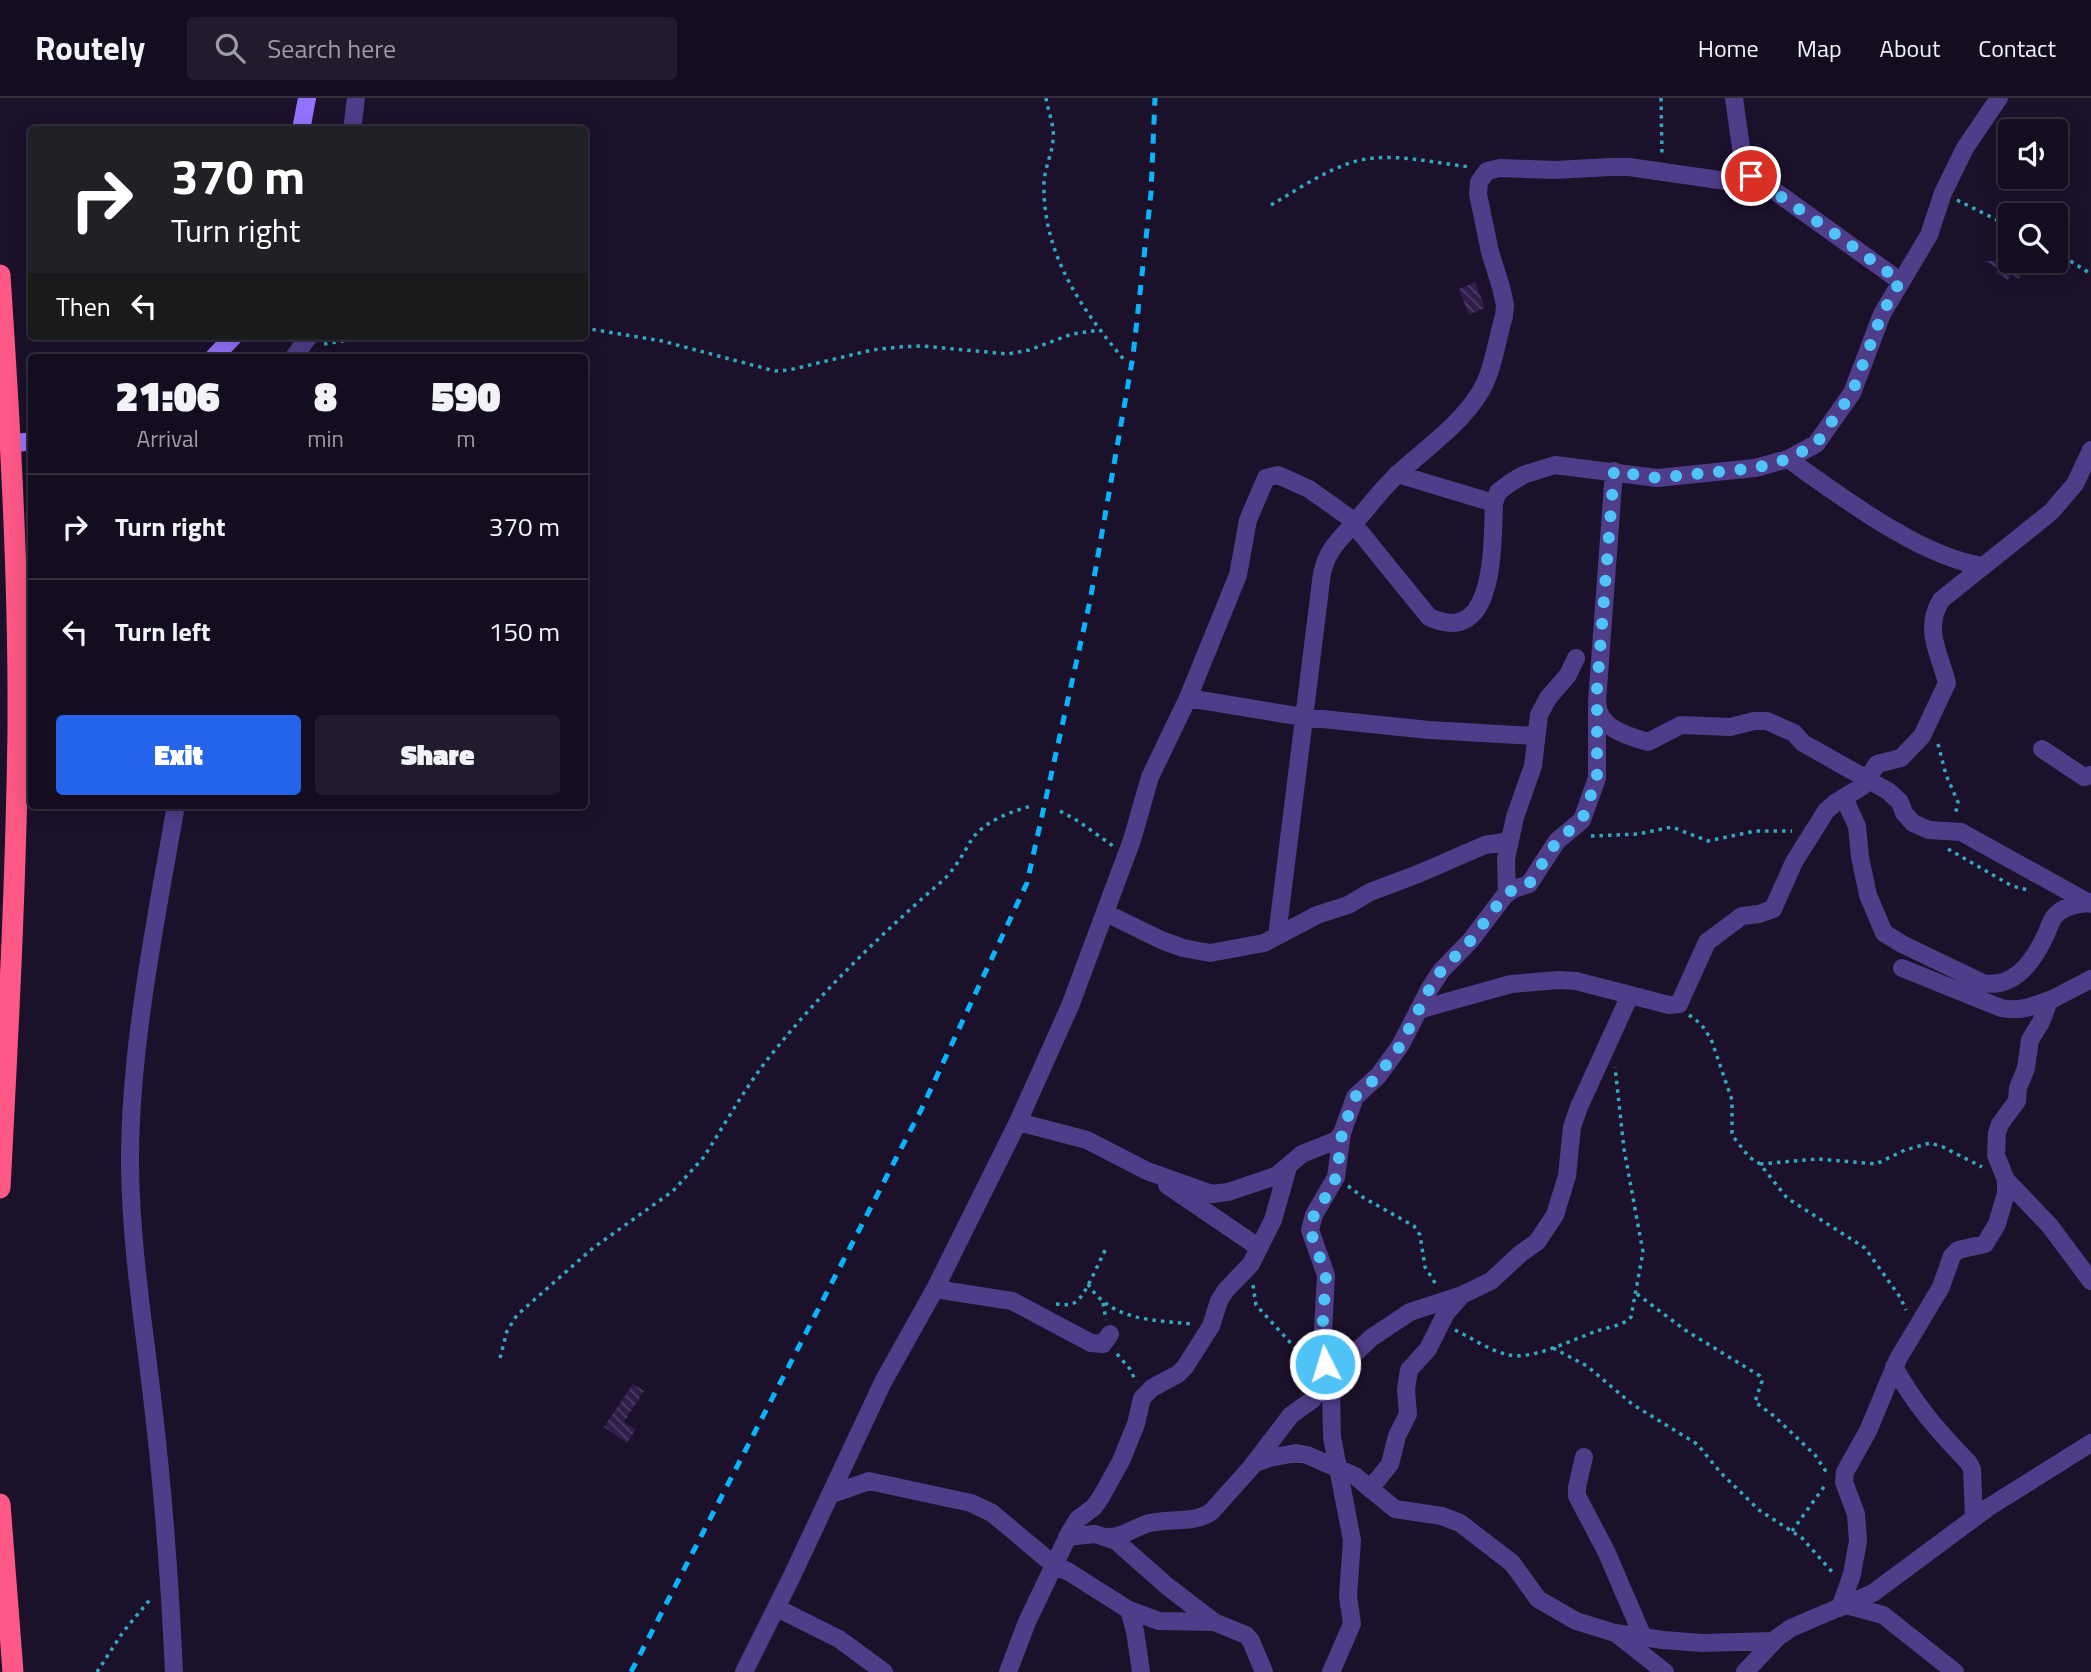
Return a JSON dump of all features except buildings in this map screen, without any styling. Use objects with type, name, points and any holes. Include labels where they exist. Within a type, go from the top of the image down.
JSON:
[{"type":"highway","points":[[0,275],[4,385],[21,443],[14,515],[17,741],[0,1188]]},
{"type":"highway","points":[[0,1504],[13,1672]]},
{"type":"main road","points":[[302,126],[307,98]]},
{"type":"main road","points":[[217,354],[230,340]]},
{"type":"street","points":[[352,126],[355,98]]},
{"type":"street","points":[[1734,98],[1744,169],[1900,281]]},
{"type":"street","points":[[744,1672],[832,1494],[883,1382],[935,1289],[1018,1122],[1070,1006],[1106,913],[1150,777],[1188,698],[1238,575],[1248,520],[1266,478],[1278,475],[1309,489],[1354,523],[1429,617],[1439,622],[1455,624],[1466,620],[1475,611],[1484,594],[1492,567],[1494,503],[1498,492],[1523,475],[1555,465],[1657,478],[1755,468],[1788,459],[1816,444],[1844,408],[1882,314],[1929,235],[1943,193],[1965,148],[1999,98]]},
{"type":"street","points":[[1277,936],[1303,717],[1326,558],[1332,545],[1397,474],[1447,432],[1468,410],[1484,387],[1505,305],[1478,194],[1481,178],[1487,172],[1500,168],[1555,170],[1610,166],[1726,181],[1751,176]]},
{"type":"street","points":[[2075,484],[2091,450]]},
{"type":"street","points":[[1788,459],[1841,497],[1945,557],[1984,566]]},
{"type":"street","points":[[1331,1672],[1352,1624],[1348,1596],[1352,1540],[1332,1437],[1331,1389],[1322,1350],[1326,1275],[1310,1230],[1314,1215],[1334,1184],[1342,1133],[1355,1097],[1378,1076],[1400,1046],[1441,971],[1471,940],[1507,893],[1529,884],[1557,841],[1584,818],[1597,778],[1597,708],[1614,471]]},
{"type":"street","points":[[1418,1010],[1511,984],[1545,981],[1576,981],[1676,1005],[1681,1001],[1707,942],[1742,916],[1773,909],[1794,862],[1826,811],[1863,786],[1877,764],[1903,756],[1922,736],[1947,683],[1932,638],[1935,613],[1941,600],[2051,512],[2075,484],[2091,472]]},
{"type":"street","points":[[1397,474],[1494,503]]},
{"type":"street","points":[[1507,893],[1505,867],[1514,817],[1532,766],[1535,736],[1542,708],[1568,675],[1576,658]]},
{"type":"street","points":[[1188,698],[1303,717],[1429,730],[1535,736]]},
{"type":"street","points":[[1597,708],[1602,718],[1616,731],[1648,742],[1655,741],[1681,725],[1730,727],[1754,721],[1773,722],[1794,733],[1803,743],[1867,778],[1898,799],[1904,813],[1913,823],[1928,830],[1961,832],[2029,872],[2066,888],[2090,903]]},
{"type":"street","points":[[2042,749],[2084,777],[2091,775]]},
{"type":"street","points":[[1844,798],[1857,826],[1868,895],[1884,933],[1983,982],[1996,983],[2022,972],[2034,959],[2053,917],[2063,909],[2090,903]]},
{"type":"street","points":[[174,1672],[163,1495],[134,1251],[130,1165],[133,1096],[143,1007],[175,809]]},
{"type":"street","points":[[1106,913],[1161,940],[1201,953],[1252,946],[1317,915],[1348,905],[1370,892],[1485,845],[1510,841]]},
{"type":"street","points":[[1902,968],[2001,1009],[2027,1009],[2091,979]]},
{"type":"street","points":[[1067,1537],[1087,1533],[1122,1536],[1147,1523],[1198,1518],[1208,1514],[1251,1467],[1291,1415],[1311,1400],[1371,1338],[1410,1312],[1491,1281],[1537,1242],[1551,1224],[1567,1176],[1572,1127],[1630,995]]},
{"type":"street","points":[[1844,1600],[1857,1556],[1858,1541],[1856,1514],[1844,1477],[1868,1431],[1894,1367],[1941,1287],[1954,1252],[1985,1244],[1997,1224],[2006,1194],[2006,1180],[1996,1155],[1997,1133],[2000,1124],[2017,1101],[2020,1079],[2026,1068],[2028,1046],[2052,999]]},
{"type":"street","points":[[1018,1122],[1087,1140],[1147,1171],[1212,1194],[1228,1192],[1276,1177],[1301,1154],[1337,1140],[1342,1133]]},
{"type":"street","points":[[1008,1672],[1027,1622],[1067,1537],[1078,1519],[1094,1507],[1121,1461],[1143,1398],[1152,1388],[1178,1374],[1211,1326],[1219,1301],[1254,1256],[1273,1220],[1288,1167]]},
{"type":"street","points":[[1147,1171],[1254,1256]]},
{"type":"street","points":[[2006,1180],[2050,1226],[2091,1281]]},
{"type":"street","points":[[935,1289],[1012,1301],[1091,1343],[1103,1344],[1110,1334]]},
{"type":"street","points":[[1370,1489],[1390,1464],[1397,1436],[1408,1414],[1406,1389],[1409,1370],[1428,1349],[1455,1297]]},
{"type":"street","points":[[1894,1367],[1909,1394],[1932,1424],[1968,1462],[1973,1481],[1974,1517]]},
{"type":"street","points":[[1745,1672],[1774,1641],[1791,1628],[1844,1600],[1873,1593],[1974,1517],[2091,1443]]},
{"type":"street","points":[[1251,1467],[1261,1460],[1296,1453],[1307,1455],[1355,1476],[1395,1510],[1442,1516],[1460,1522],[1512,1563],[1538,1599],[1576,1621],[1615,1633],[1702,1643],[1774,1641]]},
{"type":"street","points":[[1584,1457],[1577,1496],[1606,1551],[1643,1637]]},
{"type":"street","points":[[832,1494],[869,1481],[971,1503],[992,1513],[1054,1565],[1129,1610],[1159,1621],[1214,1622]]},
{"type":"street","points":[[1108,1536],[1214,1622],[1246,1635],[1264,1672]]},
{"type":"street","points":[[1844,1600],[1883,1615],[1955,1672]]},
{"type":"street","points":[[777,1608],[839,1639],[884,1672]]},
{"type":"street","points":[[1129,1610],[1141,1672]]},
{"type":"street","points":[[1615,1633],[1665,1672]]},
{"type":"path","points":[[1046,98],[1053,130],[1044,181],[1049,228],[1055,253],[1065,277],[1099,330],[1126,362]]},
{"type":"path","points":[[1661,98],[1662,173]]},
{"type":"path","points":[[1271,205],[1352,162],[1377,158],[1494,170]]},
{"type":"path","points":[[1943,193],[1998,220]]},
{"type":"path","points":[[2068,260],[2091,274]]},
{"type":"path","points":[[588,329],[662,341],[775,372],[872,350],[899,347],[922,346],[1008,354],[1029,350],[1072,334],[1099,330]]},
{"type":"path","points":[[302,347],[348,340]]},
{"type":"path","points":[[1930,723],[1958,803],[1950,832]]},
{"type":"path","points":[[500,1358],[507,1331],[517,1315],[593,1248],[673,1191],[691,1173],[765,1062],[825,990],[881,934],[948,875],[973,838],[985,826],[1012,811],[1031,806]]},
{"type":"path","points":[[1060,811],[1126,855]]},
{"type":"path","points":[[1588,836],[1638,834],[1672,827],[1708,841],[1755,831],[1788,832],[1816,827]]},
{"type":"path","points":[[1676,1005],[1706,1030],[1732,1100],[1732,1133],[1749,1157],[1760,1164],[1787,1198],[1869,1252],[1906,1309],[1908,1343]]},
{"type":"path","points":[[1440,1323],[1507,1355],[1521,1356],[1553,1348],[1628,1321],[1637,1294],[1643,1244],[1624,1149],[1616,1070],[1604,1052]]},
{"type":"path","points":[[1760,1164],[1818,1159],[1876,1164],[1905,1150],[1934,1144],[2006,1180]]},
{"type":"path","points":[[1338,1166],[1343,1181],[1354,1191],[1414,1226],[1420,1235],[1428,1274],[1455,1297]]},
{"type":"path","points":[[1048,1303],[1074,1303],[1088,1284],[1107,1247]]},
{"type":"path","points":[[1254,1256],[1256,1306],[1290,1345],[1328,1380]]},
{"type":"path","points":[[1088,1284],[1103,1303],[1131,1317],[1211,1326]]},
{"type":"path","points":[[1637,1294],[1685,1330],[1760,1376],[1762,1381],[1755,1400],[1757,1404],[1774,1416],[1825,1468],[1825,1485],[1792,1531]]},
{"type":"path","points":[[1553,1348],[1587,1366],[1632,1404],[1697,1444],[1721,1473],[1759,1510],[1802,1538],[1844,1600]]},
{"type":"path","points":[[97,1672],[123,1632],[169,1576]]},
{"type":"railway","points":[[631,1672],[921,1110],[1027,883],[1090,601],[1133,356],[1151,193],[1155,98]]},
{"type":"route","points":[[1325,1364],[1322,1335],[1326,1270],[1310,1230],[1314,1215],[1334,1184],[1342,1133],[1355,1097],[1378,1076],[1400,1046],[1441,971],[1471,940],[1507,893],[1529,884],[1557,841],[1584,818],[1594,790],[1598,750],[1597,689],[1614,471],[1657,478],[1755,468],[1788,459],[1816,444],[1844,408],[1852,393],[1882,314],[1900,281],[1751,176]]}]
